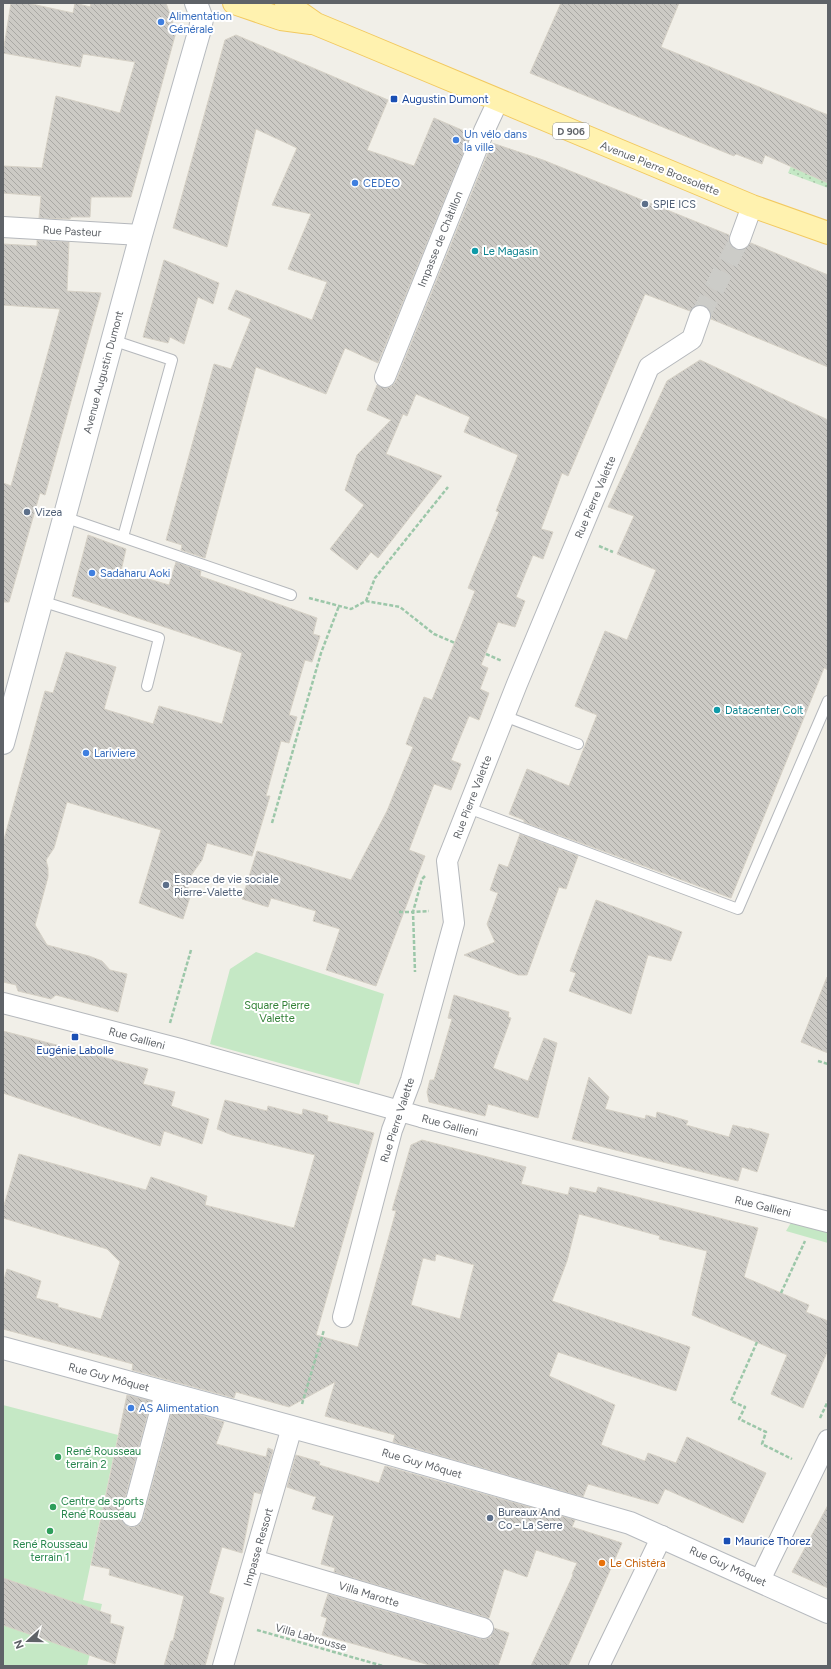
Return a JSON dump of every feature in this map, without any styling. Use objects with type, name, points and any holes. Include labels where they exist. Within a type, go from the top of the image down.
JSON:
[{"type":"main road","name":"Avenue Pierre Brossolette","points":[[234,3],[281,19],[316,24]]},
{"type":"main road","name":"Avenue Pierre Brossolette","points":[[286,3],[316,24],[752,206],[828,233]]},
{"type":"street","name":"Avenue Augustin Dumont","points":[[5,731],[42,601],[141,235],[200,29],[202,19],[196,3]]},
{"type":"street","name":"Impasse de Châtillon","points":[[385,377],[484,131],[498,101]]},
{"type":"street","points":[[740,239],[752,206]]},
{"type":"street","name":"Rue Pasteur","points":[[3,227],[141,235]]},
{"type":"street","name":"Rue Pierre Valette","points":[[343,1317],[398,1111],[411,1080],[454,922],[447,861],[504,716],[649,367],[692,338],[700,316]]},
{"type":"street","name":"Rue Gallieni","points":[[3,1004],[180,1049],[398,1111],[828,1222]]},
{"type":"street","name":"Rue Guy Môquet","points":[[3,1348],[165,1393],[296,1419],[610,1516],[662,1536],[828,1612]]},
{"type":"street","points":[[132,1516],[165,1393]]},
{"type":"street","name":"Impasse Ressort","points":[[223,1666],[296,1419]]},
{"type":"street","points":[[760,1580],[828,1440]]},
{"type":"street","points":[[599,1666],[662,1536]]},
{"type":"street","name":"Villa Marotte","points":[[254,1560],[484,1628]]},
{"type":"lane","points":[[112,340],[172,360],[123,537]]},
{"type":"lane","points":[[64,517],[291,594]]},
{"type":"lane","points":[[42,601],[159,638],[147,686]]},
{"type":"lane","points":[[468,808],[738,910],[828,700]]},
{"type":"lane","points":[[504,716],[578,744]]},
{"type":"path","points":[[366,601],[375,578],[448,487]]},
{"type":"path","points":[[291,594],[351,609],[366,601],[400,607],[434,634],[455,643]]},
{"type":"path","points":[[272,823],[321,652],[339,606]]},
{"type":"path","points":[[486,654],[506,662]]},
{"type":"path","points":[[415,979],[413,912],[422,879]]},
{"type":"path","points":[[399,912],[413,912],[422,910],[427,912]]},
{"type":"path","points":[[169,1028],[192,950]]},
{"type":"path","points":[[818,1061],[828,1064]]},
{"type":"path","points":[[781,1293],[805,1240]]},
{"type":"path","points":[[296,1419],[325,1327]]},
{"type":"path","points":[[757,1342],[731,1401],[745,1407],[739,1419],[766,1432],[762,1444],[798,1462]]},
{"type":"path","name":"Villa Labrousse","points":[[235,1624],[383,1666]]},
{"type":"green space","points":[[791,166],[828,183],[828,188],[788,173]]},
{"type":"green space","name":"Square Pierre Valette","points":[[256,952],[384,994],[359,1085],[210,1044],[230,969]]},
{"type":"green space","points":[[792,1221],[828,1230],[828,1243],[786,1231]]},
{"type":"green space","name":"Centre de sports René Rousseau","points":[[3,1405],[118,1435],[83,1600],[102,1604],[87,1666],[3,1666]]},
{"type":"building","points":[[11,3],[27,3],[73,13],[75,3],[90,7],[91,3],[166,3],[176,32],[131,197],[91,197],[90,217],[71,217],[70,219],[39,218],[41,196],[3,193],[3,166],[42,168],[56,96],[120,113],[135,62],[83,54],[80,67],[3,53]]},
{"type":"building","points":[[561,3],[679,3],[661,47],[828,115],[828,183],[765,155],[762,164],[736,154],[734,156],[530,73]]},
{"type":"building","points":[[236,35],[388,100],[367,150],[414,166],[434,118],[471,134],[378,363],[345,348],[326,394],[256,367],[205,558],[181,550],[182,545],[166,540],[214,364],[231,369],[251,319],[228,309],[236,290],[312,320],[327,282],[288,269],[311,214],[272,205],[297,148],[256,129],[227,247],[173,228],[225,40]]},
{"type":"building","points":[[492,143],[543,160],[729,235],[729,241],[736,250],[742,250],[751,243],[828,275],[828,367],[711,319],[711,313],[704,305],[697,305],[690,311],[645,294],[568,476],[562,473],[541,529],[553,532],[543,559],[533,555],[516,597],[525,601],[515,627],[498,622],[481,665],[488,668],[480,689],[489,693],[479,720],[469,716],[451,760],[461,764],[451,790],[434,784],[409,850],[425,856],[376,986],[326,970],[340,929],[313,921],[316,911],[271,898],[268,907],[242,899],[257,851],[351,880],[387,811],[413,747],[406,744],[424,697],[432,700],[475,591],[468,588],[499,512],[496,511],[518,455],[464,432],[470,417],[416,394],[407,416],[403,414],[386,454],[442,476],[378,558],[371,552],[357,570],[330,549],[364,505],[345,490],[357,455],[391,420],[367,410],[377,385],[387,388],[392,386],[396,381]]},
{"type":"building","points":[[37,240],[69,242],[67,291],[101,293],[45,495],[40,493],[9,602],[3,602],[3,483],[11,486],[60,309],[3,305],[3,244],[37,246]]},
{"type":"building","points":[[164,260],[219,283],[213,304],[198,297],[184,344],[170,337],[168,343],[143,337]]},
{"type":"building","points":[[700,360],[828,420],[828,670],[824,668],[731,898],[524,822],[524,820],[509,814],[527,769],[569,786],[597,715],[575,706],[605,631],[627,640],[656,570],[617,554],[634,516],[608,507],[667,381]]},
{"type":"building","points":[[88,535],[126,549],[121,571],[169,585],[176,562],[201,571],[200,576],[317,618],[313,634],[320,636],[312,662],[305,660],[289,715],[297,717],[289,743],[281,741],[266,796],[270,796],[252,856],[207,843],[202,860],[190,877],[188,887],[190,897],[183,919],[139,903],[161,830],[67,802],[54,848],[46,860],[48,877],[35,925],[47,945],[89,956],[102,961],[110,970],[127,974],[118,1012],[56,995],[51,999],[18,991],[16,985],[3,982],[3,843],[45,691],[53,693],[66,652],[116,667],[104,709],[153,724],[159,706],[222,724],[242,653],[72,596]]},
{"type":"building","points":[[520,834],[578,856],[566,889],[559,887],[527,975],[518,975],[464,955],[495,942],[487,924],[498,893],[490,890],[499,864],[508,867]]},
{"type":"building","points":[[596,900],[682,932],[671,961],[648,955],[631,1014],[569,991],[576,973],[570,971]]},
{"type":"building","points":[[828,977],[828,1053],[801,1042]]},
{"type":"building","points":[[454,995],[509,1012],[508,1017],[511,1018],[493,1068],[528,1081],[544,1038],[557,1043],[538,1118],[488,1104],[485,1116],[429,1102],[427,1092],[430,1080],[434,1080],[452,1019],[448,1018]]},
{"type":"building","points":[[3,1031],[148,1069],[143,1084],[175,1092],[171,1106],[209,1119],[202,1144],[164,1131],[160,1146],[3,1093]]},
{"type":"building","points":[[589,1077],[609,1097],[605,1109],[645,1119],[646,1115],[656,1118],[657,1112],[688,1121],[686,1125],[729,1137],[733,1125],[769,1134],[757,1172],[742,1167],[738,1181],[572,1139]]},
{"type":"building","points":[[225,1100],[267,1111],[268,1106],[302,1115],[303,1109],[328,1116],[327,1121],[374,1133],[316,1335],[358,1347],[396,1211],[392,1210],[411,1145],[422,1140],[526,1167],[521,1184],[568,1195],[570,1187],[596,1193],[598,1187],[758,1228],[744,1277],[809,1305],[806,1312],[828,1321],[828,1350],[803,1408],[771,1394],[787,1355],[692,1315],[707,1251],[659,1239],[660,1236],[579,1214],[567,1261],[552,1301],[690,1347],[676,1391],[558,1352],[549,1376],[615,1405],[601,1445],[645,1461],[648,1453],[676,1463],[687,1437],[766,1473],[743,1523],[665,1489],[658,1504],[588,1484],[583,1497],[393,1442],[395,1435],[325,1416],[335,1382],[289,1407],[236,1392],[234,1398],[132,1370],[133,1364],[3,1329],[3,1282],[7,1269],[41,1281],[36,1298],[58,1304],[58,1307],[101,1319],[120,1262],[107,1249],[3,1218],[3,1209],[19,1154],[146,1190],[151,1177],[207,1196],[205,1205],[294,1228],[315,1155],[232,1135],[217,1129]],"holes":[[[436,1254],[474,1265],[460,1319],[411,1305],[423,1258],[435,1261]]]},
{"type":"building","points":[[127,1395],[151,1401],[121,1513],[121,1519],[129,1527],[135,1527],[140,1524],[143,1519],[173,1407],[224,1422],[216,1444],[266,1457],[268,1448],[273,1450],[261,1494],[254,1492],[242,1553],[222,1547],[209,1593],[224,1598],[205,1666],[164,1666],[171,1641],[173,1641],[184,1596],[109,1575],[110,1569],[91,1565]]},
{"type":"building","points":[[296,1455],[320,1462],[319,1465],[379,1483],[385,1466],[575,1520],[572,1527],[622,1543],[568,1666],[531,1666],[573,1575],[572,1574],[577,1563],[536,1550],[527,1577],[504,1569],[489,1618],[334,1572],[335,1568],[321,1564],[334,1516],[312,1509],[316,1497],[287,1487]]},
{"type":"building","points":[[828,1505],[828,1588],[792,1572]]},
{"type":"building","points":[[3,1578],[111,1615],[110,1623],[124,1627],[115,1664],[3,1625]]},
{"type":"building","points":[[328,1594],[480,1639],[491,1637],[494,1628],[509,1633],[498,1666],[433,1666],[322,1635],[327,1618],[321,1616]]},
{"type":"tunnel","points":[[700,316],[740,239]]},
{"type":"place","name":"Alimentation Générale","points":[[161,22]]},
{"type":"place","name":"Augustin Dumont","points":[[394,99]]},
{"type":"place","name":"Un vélo dans la ville","points":[[456,140]]},
{"type":"place","name":"CEDEO","points":[[355,183]]},
{"type":"place","name":"SPIE ICS","points":[[645,204]]},
{"type":"place","name":"Le Magasin","points":[[475,251]]},
{"type":"place","name":"Vizea","points":[[27,512]]},
{"type":"place","name":"Sadaharu Aoki","points":[[92,573]]},
{"type":"place","name":"Datacenter Colt","points":[[717,710]]},
{"type":"place","name":"Lariviere","points":[[86,753]]},
{"type":"place","name":"Espace de vie sociale Pierre-Valette","points":[[166,885]]},
{"type":"place","name":"Eugénie Labolle","points":[[75,1037]]},
{"type":"place","name":"AS Alimentation","points":[[131,1408]]},
{"type":"place","name":"René Rousseau terrain 2","points":[[58,1457]]},
{"type":"place","name":"Centre de sports René Rousseau","points":[[53,1507]]},
{"type":"place","name":"Bureaux And Co - La Serre","points":[[490,1518]]},
{"type":"place","name":"René Rousseau terrain 1","points":[[50,1531]]},
{"type":"place","name":"Maurice Thorez","points":[[727,1541]]},
{"type":"place","name":"Le Chistéra","points":[[602,1563]]}]
